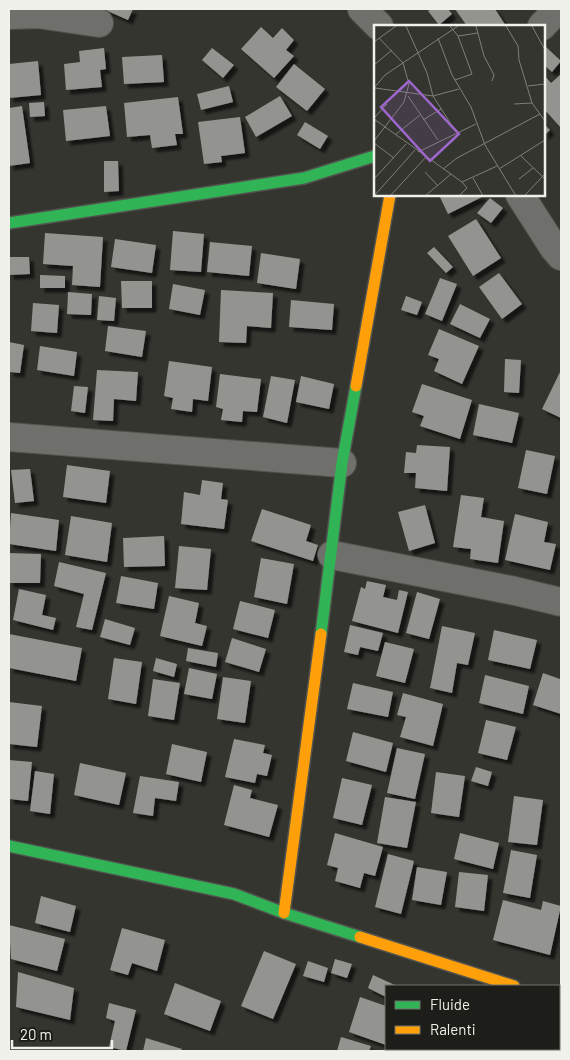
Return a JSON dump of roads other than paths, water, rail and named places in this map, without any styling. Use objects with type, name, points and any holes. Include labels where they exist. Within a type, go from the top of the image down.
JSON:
[{"type":"street","points":[[362,9],[378,25]]},
{"type":"street","points":[[543,25],[558,9]]},
{"type":"street","points":[[9,15],[38,14],[99,23]]},
{"type":"street","points":[[9,223],[304,178],[374,156]]},
{"type":"street","points":[[284,913],[332,555],[342,462],[390,196]]},
{"type":"street","points":[[521,196],[561,256]]},
{"type":"street","points":[[9,437],[342,462]]},
{"type":"street","points":[[332,555],[515,591],[561,602]]},
{"type":"street","points":[[9,846],[234,894],[284,913],[511,985]]}]
